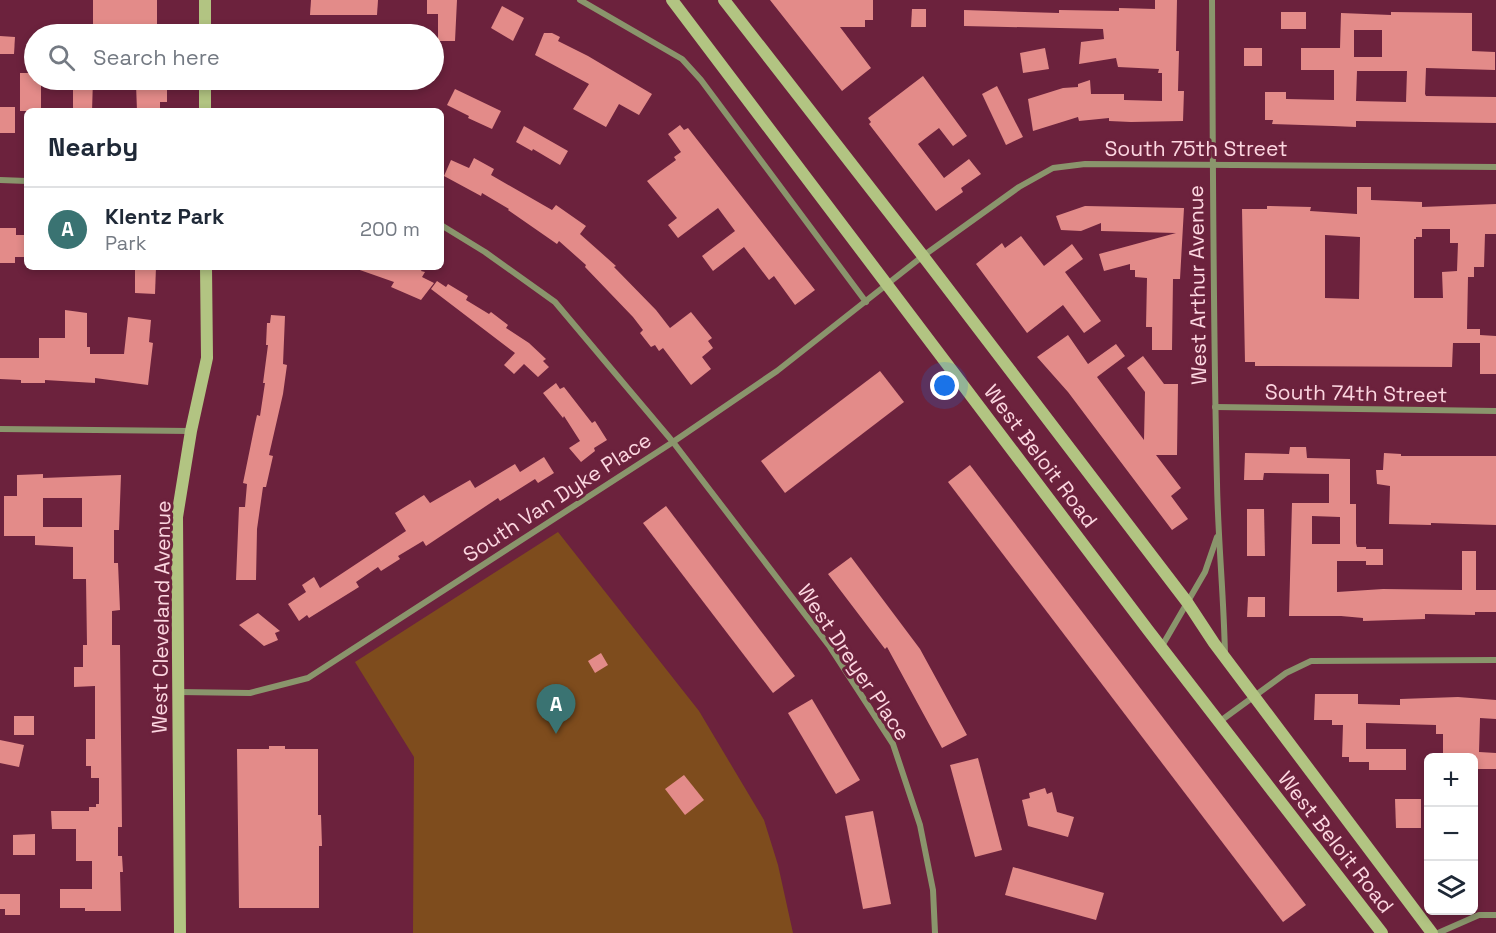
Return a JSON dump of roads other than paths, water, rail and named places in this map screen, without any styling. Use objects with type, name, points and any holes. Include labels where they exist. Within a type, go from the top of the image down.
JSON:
[{"type":"main road","points":[[205,0],[205,24]]},
{"type":"main road","name":"West Beloit Road","points":[[672,1],[1382,933]]},
{"type":"main road","name":"West Beloit Road","points":[[726,2],[1187,602],[1432,933]]},
{"type":"main road","points":[[205,90],[205,108]]},
{"type":"main road","name":"West Cleveland Avenue","points":[[180,933],[177,517],[191,431],[207,358],[206,270]]},
{"type":"street","points":[[580,0],[682,59],[701,81],[866,302]]},
{"type":"street","name":"West Arthur Avenue","points":[[1212,0],[1215,407],[1218,533],[1226,657]]},
{"type":"street","name":"South 75th Street","points":[[923,256],[1018,187],[1053,168],[1085,164],[1496,167]]},
{"type":"street","points":[[0,180],[24,181]]},
{"type":"street","points":[[444,227],[486,252],[555,303],[674,442]]},
{"type":"street","name":"South Van Dyke Place","points":[[178,692],[250,693],[308,678],[674,442],[777,371],[923,256]]},
{"type":"street","name":"South 74th Street","points":[[1215,407],[1496,411]]},
{"type":"street","points":[[0,429],[191,431]]},
{"type":"street","name":"West Dreyer Place","points":[[674,442],[830,647],[893,744],[920,825],[933,890],[935,933]]},
{"type":"street","name":"West Arthur Avenue","points":[[1162,646],[1204,572],[1218,533]]},
{"type":"street","points":[[1219,722],[1286,673],[1311,661],[1496,660]]},
{"type":"street","points":[[1438,933],[1479,915],[1496,915]]},
{"type":"place","name":"Klentz Park","points":[[556,734]]}]
